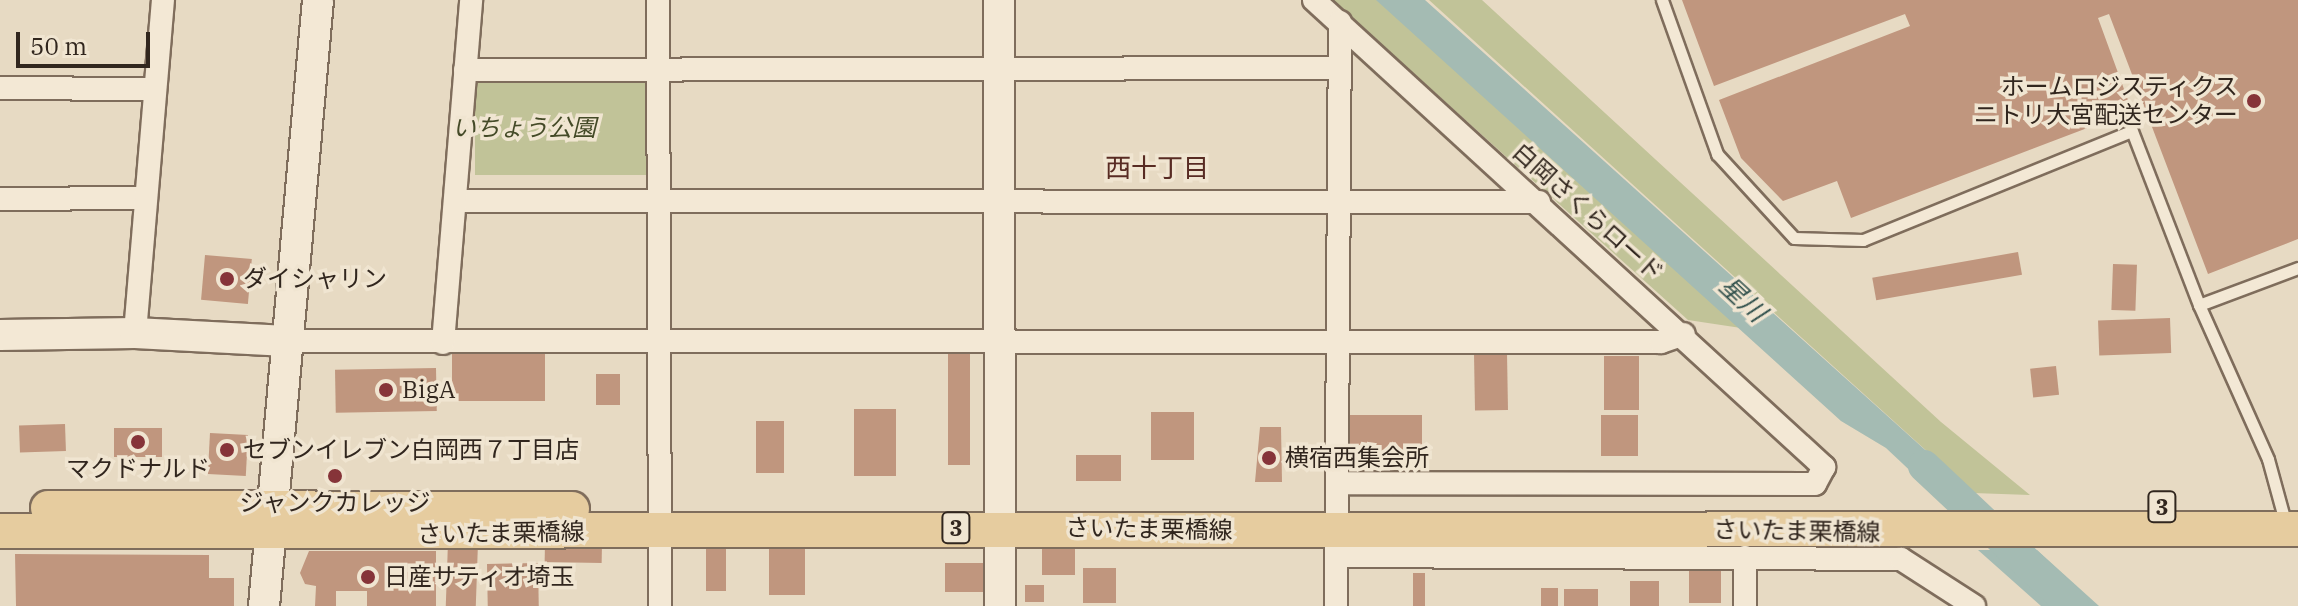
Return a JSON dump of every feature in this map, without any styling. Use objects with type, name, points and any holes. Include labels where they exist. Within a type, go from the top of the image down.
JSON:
[{"type":"main road","name":"さいたま栗橋線","points":[[0,508],[271,519],[1901,522],[2051,532],[2291,518]]},
{"type":"main road","name":"さいたま栗橋線","points":[[1901,522],[2027,509],[2291,518]]},
{"type":"main road","name":"さいたま栗橋線","points":[[0,531],[271,519]]},
{"type":"street","points":[[135,333],[163,0]]},
{"type":"street","points":[[264,606],[318,0]]},
{"type":"street","points":[[443,343],[471,0]]},
{"type":"street","points":[[658,0],[660,606]]},
{"type":"street","points":[[999,0],[1000,606]]},
{"type":"street","name":"白岡さくらロード","points":[[1314,0],[1684,334],[1824,467],[1815,484],[1337,520]]},
{"type":"street","points":[[1336,606],[1340,22]]},
{"type":"street","points":[[465,70],[1340,68]]},
{"type":"street","points":[[0,88],[155,89]]},
{"type":"street","points":[[0,199],[146,198]]},
{"type":"street","points":[[455,201],[1539,202]]},
{"type":"street","points":[[0,335],[135,333],[287,341],[443,343],[659,339],[1661,342],[1684,334]]},
{"type":"street","points":[[1337,520],[1745,557],[1901,559],[1974,606]]},
{"type":"street","points":[[1745,557],[1745,606]]},
{"type":"lane","points":[[1662,0],[1717,154],[1794,238],[1863,240],[2132,131],[2199,305],[2291,518]]},
{"type":"lane","points":[[2199,305],[2298,268]]},
{"type":"green space","points":[[1332,0],[1381,0],[1741,328],[1688,320]]},
{"type":"green space","points":[[1429,0],[1482,0],[1941,422],[2030,495],[1973,493]]},
{"type":"green space","name":"いちょう公園","points":[[475,79],[655,79],[655,175],[475,175]]},
{"type":"water","points":[[1376,0],[1425,0],[1973,493],[1937,496],[1886,448],[1841,421]]},
{"type":"water","points":[[1978,550],[2037,550],[2099,606],[2041,606]]},
{"type":"building","points":[[1682,0],[2298,0],[2298,239],[2208,274],[2109,14],[2098,18],[2132,111],[1851,218],[1837,181],[1783,201],[1741,158],[1719,100],[1910,26],[1905,14],[1714,86]]},
{"type":"building","points":[[2018,252],[2022,275],[1876,300],[1872,278]]},
{"type":"building","name":"ダイシャリン","points":[[205,255],[252,259],[248,304],[201,300]]},
{"type":"building","points":[[2113,264],[2137,265],[2135,311],[2111,310]]},
{"type":"building","points":[[2170,318],[2171,353],[2099,355],[2098,321]]},
{"type":"building","points":[[948,345],[970,345],[970,465],[948,465]]},
{"type":"building","points":[[1507,353],[1508,410],[1475,411],[1474,354]]},
{"type":"building","points":[[452,354],[545,354],[545,401],[452,401]]},
{"type":"building","points":[[1604,356],[1639,356],[1639,410],[1604,410]]},
{"type":"building","points":[[2056,366],[2059,395],[2033,398],[2030,369]]},
{"type":"building","name":"BigA","points":[[436,368],[437,411],[336,413],[335,370]]},
{"type":"building","points":[[596,374],[620,374],[620,405],[596,405]]},
{"type":"building","points":[[854,409],[896,409],[896,476],[854,476]]},
{"type":"building","points":[[1151,412],[1194,412],[1194,460],[1151,460]]},
{"type":"building","points":[[1346,415],[1422,415],[1422,456],[1346,456]]},
{"type":"building","points":[[1601,415],[1638,415],[1638,456],[1601,456]]},
{"type":"building","points":[[756,421],[784,421],[784,473],[756,473]]},
{"type":"building","points":[[65,424],[66,451],[20,453],[19,426]]},
{"type":"building","points":[[1260,427],[1281,427],[1282,482],[1255,482]]},
{"type":"building","name":"マクドナルド","points":[[114,428],[162,428],[162,457],[114,457]]},
{"type":"building","points":[[210,433],[248,435],[246,476],[208,474]]},
{"type":"building","points":[[1076,455],[1121,455],[1121,481],[1076,481]]},
{"type":"building","points":[[1042,535],[1075,535],[1075,575],[1042,575]]},
{"type":"building","points":[[448,542],[478,543],[476,606],[446,606]]},
{"type":"building","points":[[545,542],[602,543],[602,563],[545,562]]},
{"type":"building","points":[[769,546],[805,546],[805,595],[769,595]]},
{"type":"building","points":[[706,547],[726,547],[726,591],[706,591]]},
{"type":"building","name":"日産サティオ埼玉","points":[[309,551],[436,551],[436,606],[367,606],[367,591],[336,591],[336,606],[315,606],[316,586],[305,584],[300,573]]},
{"type":"building","points":[[15,554],[209,555],[209,578],[234,578],[234,606],[16,606]]},
{"type":"building","points":[[538,563],[539,606],[488,606],[487,564]]},
{"type":"building","points":[[945,563],[989,563],[989,592],[945,592]]},
{"type":"building","points":[[1689,565],[1721,565],[1721,603],[1689,603]]},
{"type":"building","points":[[1083,568],[1116,568],[1116,603],[1083,603]]},
{"type":"building","points":[[1413,573],[1425,573],[1425,606],[1413,606]]},
{"type":"building","points":[[1630,581],[1659,581],[1659,606],[1630,606]]},
{"type":"building","points":[[1025,585],[1044,585],[1044,602],[1025,602]]},
{"type":"building","points":[[1541,588],[1558,588],[1558,606],[1541,606]]},
{"type":"building","points":[[1564,589],[1598,589],[1598,606],[1564,606]]},
{"type":"waterway","name":"星川","points":[[1924,466],[2073,606]]},
{"type":"place","name":"ホームロジスティクス ニトリ大宮配送センター","points":[[2254,101]]},
{"type":"place","name":"ダイシャリン","points":[[227,279]]},
{"type":"place","name":"BigA","points":[[386,390]]},
{"type":"place","name":"マクドナルド","points":[[138,442]]},
{"type":"place","name":"セブンイレブン白岡西７丁目店","points":[[227,450]]},
{"type":"place","name":"横宿西集会所","points":[[1269,458]]},
{"type":"place","name":"ジャンクカレッジ","points":[[335,476]]},
{"type":"place","name":"日産サティオ埼玉","points":[[368,577]]},
{"type":"district","name":"西十丁目","points":[[1157,168]]}]
